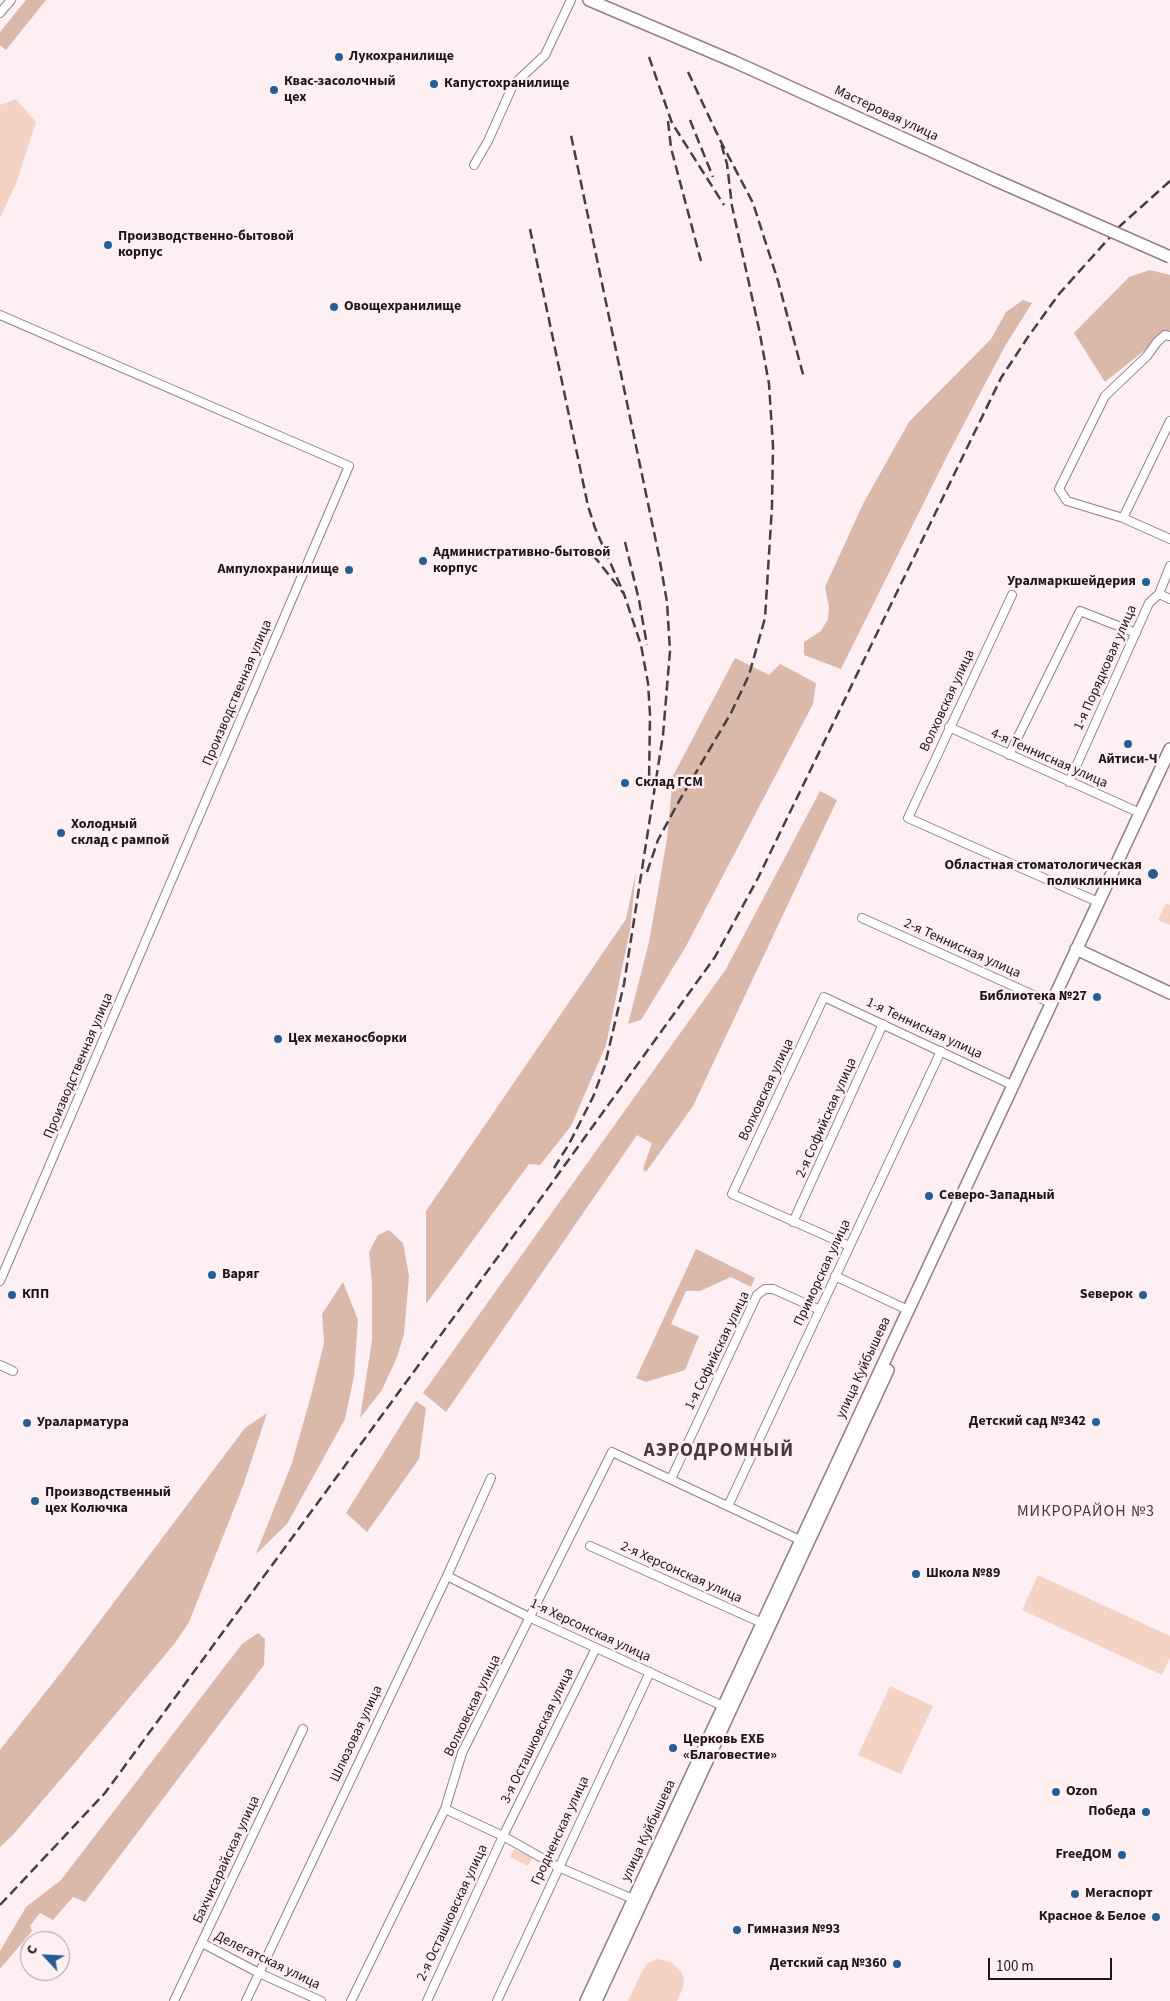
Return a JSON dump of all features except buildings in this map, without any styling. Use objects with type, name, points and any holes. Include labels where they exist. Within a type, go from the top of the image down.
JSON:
[{"type":"main road","name":"Мастеровая улица","points":[[589,0],[735,62],[1170,257]]},
{"type":"main road","name":"улица Куйбышева","points":[[586,2001],[637,1901],[689,1790],[1143,814],[1170,749]]},
{"type":"main road","name":"улица Куйбышева","points":[[1016,1086],[1051,1003],[1079,951],[1098,902],[1170,765]]},
{"type":"main road","points":[[1079,951],[1170,993]]},
{"type":"main road","name":"улица Куйбышева","points":[[596,2001],[637,1901]]},
{"type":"street","points":[[0,13],[11,0]]},
{"type":"street","points":[[474,166],[488,141],[513,85],[545,55],[571,0]]},
{"type":"street","name":"Производственная улица","points":[[0,315],[350,466],[0,1281]]},
{"type":"street","points":[[1168,336],[1157,342],[1147,356],[1110,388],[1059,489],[1067,500],[1124,518],[1170,538]]},
{"type":"street","points":[[1124,518],[1170,421]]},
{"type":"street","name":"1-я Порядковая улица","points":[[1069,782],[1149,603],[1159,594],[1170,566]]},
{"type":"street","points":[[1159,594],[1170,599]]},
{"type":"street","name":"Волховская улица","points":[[1012,595],[908,818],[1098,902]]},
{"type":"street","points":[[1009,756],[1080,611],[1136,633]]},
{"type":"street","name":"4-я Теннисная улица","points":[[949,727],[1009,756],[1143,814]]},
{"type":"street","name":"2-я Теннисная улица","points":[[862,918],[1051,1003]]},
{"type":"street","name":"Волховская улица","points":[[793,1222],[732,1194],[824,997]]},
{"type":"street","name":"1-я Теннисная улица","points":[[824,997],[1016,1086]]},
{"type":"street","name":"2-я Софийская улица","points":[[793,1222],[883,1024]]},
{"type":"street","name":"Приморская улица","points":[[728,1506],[940,1051]]},
{"type":"street","points":[[793,1222],[849,1246]]},
{"type":"street","points":[[835,1276],[911,1311]]},
{"type":"street","name":"1-я Софийская улица","points":[[671,1479],[757,1295],[765,1289],[773,1289],[820,1310]]},
{"type":"street","points":[[0,1365],[13,1371]]},
{"type":"street","name":"Волховская улица","points":[[351,2001],[445,1809],[462,1753],[531,1618],[612,1452],[671,1479]]},
{"type":"street","name":"Шлюзовая улица","points":[[246,2001],[447,1576],[490,1478]]},
{"type":"street","points":[[671,1479],[804,1542]]},
{"type":"street","name":"2-я Херсонская улица","points":[[590,1546],[766,1624]]},
{"type":"street","name":"1-я Херсонская улица","points":[[447,1576],[531,1618],[727,1708]]},
{"type":"street","name":"3-я Осташковская улица","points":[[502,1836],[596,1648]]},
{"type":"street","name":"Гродненская улица","points":[[497,2001],[650,1672]]},
{"type":"street","name":"Бахчисарайская улица","points":[[174,2001],[303,1730]]},
{"type":"street","points":[[445,1809],[502,1836],[558,1867],[637,1901]]},
{"type":"street","name":"2-я Осташковская улица","points":[[427,2001],[502,1836]]},
{"type":"street","name":"Делегатская улица","points":[[202,1943],[259,1973],[321,2001]]},
{"type":"shaded area","points":[[26,0],[46,0],[6,50],[0,45],[0,32]]},
{"type":"shaded area","points":[[16,99],[36,122],[17,181],[0,218],[0,105]]},
{"type":"shaded area","points":[[1150,270],[1170,275],[1170,330],[1105,382],[1074,333],[1129,277]]},
{"type":"shaded area","points":[[1023,300],[1032,303],[1005,346],[947,456],[841,669],[804,655],[804,642],[821,631],[828,619],[829,607],[825,587],[863,504],[909,422],[991,339],[1006,312]]},
{"type":"shaded area","points":[[735,658],[769,675],[780,664],[816,683],[813,704],[685,948],[641,1020],[628,1024],[649,942],[667,839],[673,776]]},
{"type":"shaded area","points":[[820,791],[837,800],[693,1106],[646,1172],[643,1169],[652,1143],[637,1135],[446,1412],[423,1393],[726,969]]},
{"type":"shaded area","points":[[636,872],[630,930],[606,1045],[571,1126],[540,1165],[529,1164],[426,1304],[426,1211],[626,919]]},
{"type":"shaded area","points":[[1166,903],[1170,905],[1170,925],[1158,920]]},
{"type":"shaded area","points":[[389,1230],[403,1243],[409,1276],[404,1334],[397,1357],[382,1390],[360,1418],[372,1340],[372,1284],[369,1252],[378,1235]]},
{"type":"shaded area","points":[[696,1249],[755,1278],[751,1287],[731,1277],[700,1291],[686,1291],[671,1324],[699,1336],[685,1370],[646,1382],[636,1378]]},
{"type":"shaded area","points":[[343,1282],[358,1320],[354,1376],[345,1419],[287,1524],[256,1554],[292,1463],[312,1392],[324,1343],[322,1314]]},
{"type":"shaded area","points":[[416,1401],[426,1408],[419,1459],[367,1532],[346,1513]]},
{"type":"shaded area","points":[[267,1413],[243,1486],[189,1622],[175,1643],[73,1765],[12,1836],[0,1847],[0,1750],[66,1666],[245,1428]]},
{"type":"shaded area","points":[[1038,1575],[1170,1636],[1170,1658],[1162,1675],[1022,1610]]},
{"type":"shaded area","points":[[258,1633],[265,1639],[264,1665],[85,1902],[73,1897],[53,1920],[40,1913],[30,1926],[32,1931],[20,1931],[20,1945],[0,1969],[0,1951],[26,1907],[61,1880],[242,1644]]},
{"type":"shaded area","points":[[890,1686],[933,1706],[901,1774],[858,1755]]},
{"type":"shaded area","points":[[514,1849],[532,1858],[528,1866],[510,1857]]},
{"type":"shaded area","points":[[657,1959],[671,1962],[681,1971],[684,1978],[683,1988],[677,2001],[628,2001],[643,1969],[648,1963]]},
{"type":"railway","points":[[649,57],[672,123],[724,205]]},
{"type":"railway","points":[[688,72],[720,140],[753,203],[778,281],[804,378]]},
{"type":"railway","points":[[690,120],[713,177]]},
{"type":"railway","points":[[668,121],[671,148],[701,261]]},
{"type":"railway","points":[[554,1168],[569,1144],[593,1097],[605,1065],[624,984],[663,735],[670,651],[667,602],[659,556],[571,135]]},
{"type":"railway","points":[[647,872],[658,840],[731,713],[749,675],[765,618],[772,506],[773,446],[769,384],[732,206],[727,164],[720,140]]},
{"type":"railway","points":[[0,1905],[105,1793],[536,1205],[715,957],[758,878],[1001,378],[1059,294],[1120,226],[1170,181]]},
{"type":"railway","points":[[530,229],[588,506],[595,528],[624,594]]},
{"type":"railway","points":[[625,542],[639,600],[647,645]]},
{"type":"railway","points":[[593,555],[624,594],[641,645],[648,683],[650,715],[649,784]]},
{"type":"place","name":"Лукохранилище","points":[[339,57]]},
{"type":"place","name":"Капустохранилище","points":[[434,84]]},
{"type":"place","name":"Квас-засолочный цех","points":[[274,90]]},
{"type":"place","name":"Производственно-бытовой корпус","points":[[108,245]]},
{"type":"place","name":"Овощехранилище","points":[[334,307]]},
{"type":"place","name":"Административно-бытовой корпус","points":[[423,561]]},
{"type":"place","name":"Ампулохранилище","points":[[349,570]]},
{"type":"place","name":"Уралмаркшейдерия","points":[[1146,582]]},
{"type":"place","name":"Айтиси-Ч","points":[[1128,744]]},
{"type":"place","name":"Склад ГСМ","points":[[625,783]]},
{"type":"place","name":"Холодный склад с рампой","points":[[61,833]]},
{"type":"place","name":"Областная стоматологическая поликлинника","points":[[1153,874]]},
{"type":"place","name":"Библиотека №27","points":[[1097,997]]},
{"type":"place","name":"Цех механосборки","points":[[278,1039]]},
{"type":"place","name":"Северо-Западный","points":[[929,1196]]},
{"type":"place","name":"Варяг","points":[[212,1275]]},
{"type":"place","name":"КПП","points":[[12,1295]]},
{"type":"place","name":"Sеверок","points":[[1143,1295]]},
{"type":"place","name":"Детский сад №342","points":[[1096,1422]]},
{"type":"place","name":"Ураларматура","points":[[27,1423]]},
{"type":"place","name":"Производственный цех Колючка","points":[[35,1501]]},
{"type":"place","name":"Школа №89","points":[[916,1574]]},
{"type":"place","name":"Церковь ЕХБ «Благовестие»","points":[[673,1748]]},
{"type":"place","name":"Ozon","points":[[1056,1792]]},
{"type":"place","name":"Победа","points":[[1146,1812]]},
{"type":"place","name":"FreeДОМ","points":[[1122,1855]]},
{"type":"place","name":"Мегаспорт","points":[[1075,1894]]},
{"type":"place","name":"Красное & Белое","points":[[1156,1917]]},
{"type":"place","name":"Гимназия №93","points":[[737,1930]]},
{"type":"place","name":"Детский сад №360","points":[[897,1964]]},
{"type":"district","name":"АЭРОДРОМНЫЙ","points":[[719,1452]]},
{"type":"district","name":"МИКРОРАЙОН №3","points":[[1086,1512]]}]
